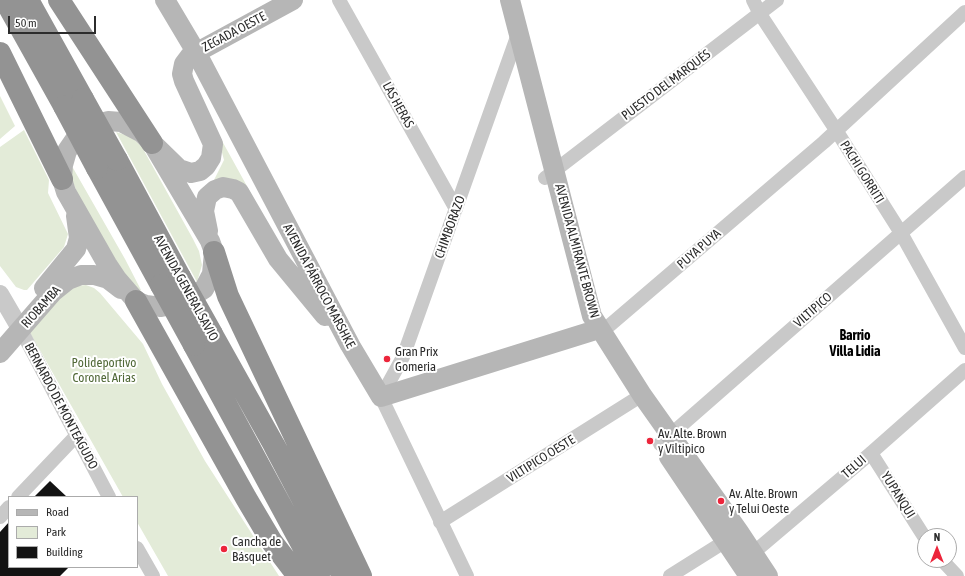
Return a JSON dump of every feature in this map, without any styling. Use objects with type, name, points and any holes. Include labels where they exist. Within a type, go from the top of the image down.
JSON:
[{"type":"highway","name":"AVENIDA GENERAL SAVIO","points":[[6,0],[73,102],[171,281],[203,340],[319,576]]},
{"type":"highway","name":"AVENIDA GENERAL SAVIO","points":[[28,0],[73,102]]},
{"type":"highway","points":[[59,0],[152,143]]},
{"type":"highway","points":[[0,54],[62,179]]},
{"type":"highway","points":[[212,246],[228,296],[273,394],[361,576]]},
{"type":"highway","points":[[134,299],[272,542],[298,576]]},
{"type":"highway","name":"AVENIDA GENERAL SAVIO","points":[[203,340],[274,445],[343,576]]},
{"type":"main road","name":"AVENIDA PÁRROCO MARSHKE","points":[[165,0],[196,52],[350,345],[381,397]]},
{"type":"main road","name":"ZEGADA OESTE","points":[[196,52],[293,0]]},
{"type":"main road","name":"AVENIDA ALMIRANTE BROWN","points":[[497,0],[512,54],[550,174]]},
{"type":"main road","name":"AVENIDA ALMIRANTE BROWN","points":[[510,0],[550,174],[581,320],[594,331],[637,398],[733,536],[748,564],[768,576]]},
{"type":"main road","points":[[196,52],[186,60],[182,74],[189,93],[213,144],[211,158],[206,166],[200,171],[187,172],[179,169],[135,128],[114,121],[96,124],[81,132],[70,145],[64,158],[62,179],[66,192],[75,210],[107,264],[134,299],[161,307],[181,303],[195,296],[204,289],[210,280],[214,264],[212,246],[204,211],[208,197],[219,188],[233,189],[244,199],[281,263],[350,345]]},
{"type":"main road","points":[[152,143],[212,246]]},
{"type":"main road","name":"RIOBAMBA","points":[[0,353],[18,326],[76,249],[79,238],[75,210]]},
{"type":"main road","name":"RIOBAMBA","points":[[0,337],[18,326],[61,284],[78,276],[91,274],[103,277],[134,299]]},
{"type":"main road","name":"PUYA PUYA","points":[[381,397],[594,331]]},
{"type":"street","name":"LAS HERAS","points":[[339,0],[456,209]]},
{"type":"street","name":"PACHI GORRITI","points":[[753,0],[760,14],[901,233],[965,348]]},
{"type":"street","name":"PUESTO DEL MARQUÉS","points":[[550,174],[777,0]]},
{"type":"street","name":"PUYA PUYA","points":[[594,331],[610,325],[836,130],[965,12]]},
{"type":"street","name":"CHIMBORAZO","points":[[381,397],[403,357],[518,34]]},
{"type":"street","name":"VILTIPICO","points":[[665,439],[965,177]]},
{"type":"street","name":"BERNARDO DE MONTEAGUDO","points":[[0,294],[108,496]]},
{"type":"street","name":"TELUI","points":[[748,564],[965,370]]},
{"type":"street","name":"AVENIDA PÁRROCO MARSHKE","points":[[381,397],[467,576]]},
{"type":"street","name":"VILTIPICO OESTE","points":[[440,522],[637,398]]},
{"type":"street","points":[[19,496],[76,436]]},
{"type":"street","name":"YUPANQUI","points":[[871,453],[919,528]]},
{"type":"street","points":[[0,517],[8,508]]},
{"type":"street","points":[[670,576],[733,536]]},
{"type":"street","points":[[138,550],[153,576]]},
{"type":"street","points":[[950,568],[958,576]]},
{"type":"green space","points":[[0,96],[15,126],[0,139]]},
{"type":"green space","points":[[24,130],[49,180],[48,193],[68,234],[64,247],[27,290],[16,287],[0,266],[0,147]]},
{"type":"green space","points":[[216,130],[264,217],[214,180],[224,160]]},
{"type":"green space","points":[[116,132],[132,137],[142,147],[193,239],[199,251],[202,265],[197,282]]},
{"type":"green space","points":[[73,168],[125,259],[141,290],[139,292],[134,290],[86,215],[69,172]]},
{"type":"green space","name":"Polideportivo Coronel Arias","points":[[86,285],[94,288],[100,293],[143,344],[162,384],[205,461],[279,576],[168,576],[138,524],[138,496],[122,496],[29,331],[64,294],[76,286]]},
{"type":"building","points":[[50,481],[66,496],[35,496]]},
{"type":"building","points":[[8,523],[8,568],[68,568],[60,576],[0,576],[0,532]]},
{"type":"place","name":"Gran Prix Gomeria","points":[[387,359]]},
{"type":"place","name":"Av. Alte. Brown y Viltipico","points":[[650,441]]},
{"type":"place","name":"Av. Alte. Brown y Telui Oeste","points":[[721,501]]},
{"type":"place","name":"Cancha de Básquet","points":[[224,549]]},
{"type":"district","name":"Barrio Villa Lidia","points":[[855,344]]}]
